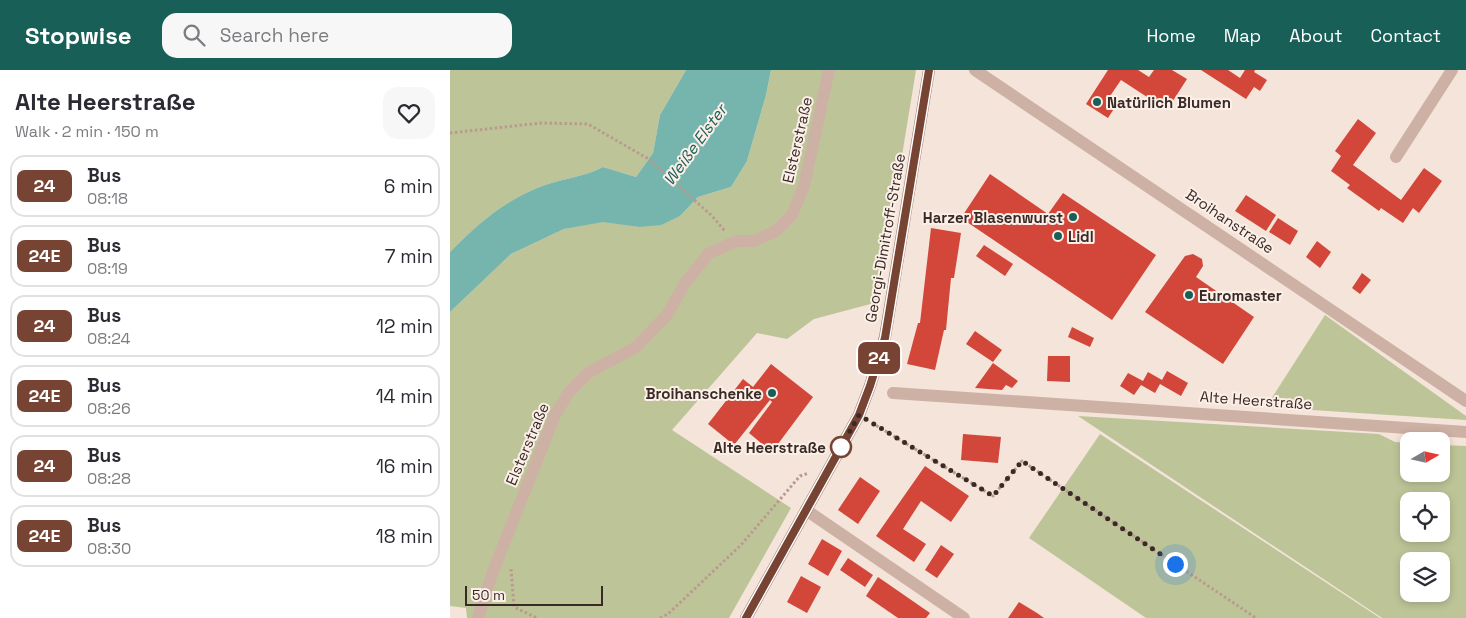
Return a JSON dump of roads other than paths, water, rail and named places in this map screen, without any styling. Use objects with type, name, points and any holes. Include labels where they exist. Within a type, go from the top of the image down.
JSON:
[{"type":"street","name":"Elsterstraße","points":[[478,618],[492,574],[555,415],[569,392],[588,373],[636,347],[667,315],[685,283],[709,254],[737,240],[754,241],[776,231],[792,215],[804,186],[829,70]]},
{"type":"street","name":"Georgi-Dimitroff-Straße","points":[[746,618],[859,415],[870,386],[885,338],[929,70]]},
{"type":"street","name":"Broihanstraße","points":[[975,70],[1466,401]]},
{"type":"street","points":[[1396,157],[1452,70]]},
{"type":"street","name":"Alte Heerstraße","points":[[893,392],[1466,432]]},
{"type":"street","points":[[806,510],[964,618]]},
{"type":"water","name":"Weiße Elster","points":[[686,70],[771,70],[766,95],[747,161],[731,187],[698,197],[680,216],[661,225],[639,227],[603,222],[564,229],[511,254],[450,312],[450,252],[490,216],[512,201],[537,188],[587,174],[603,167],[636,177],[653,153],[660,115]]},
{"type":"place","name":"Natürlich Blumen","points":[[1097,102]]},
{"type":"place","name":"Harzer Blasenwurst","points":[[1073,217]]},
{"type":"place","name":"Lidl","points":[[1058,236]]},
{"type":"place","name":"Euromaster","points":[[1189,295]]},
{"type":"place","name":"Broihanschenke","points":[[772,393]]},
{"type":"place","name":"Alte Heerstraße","points":[[841,447]]}]
